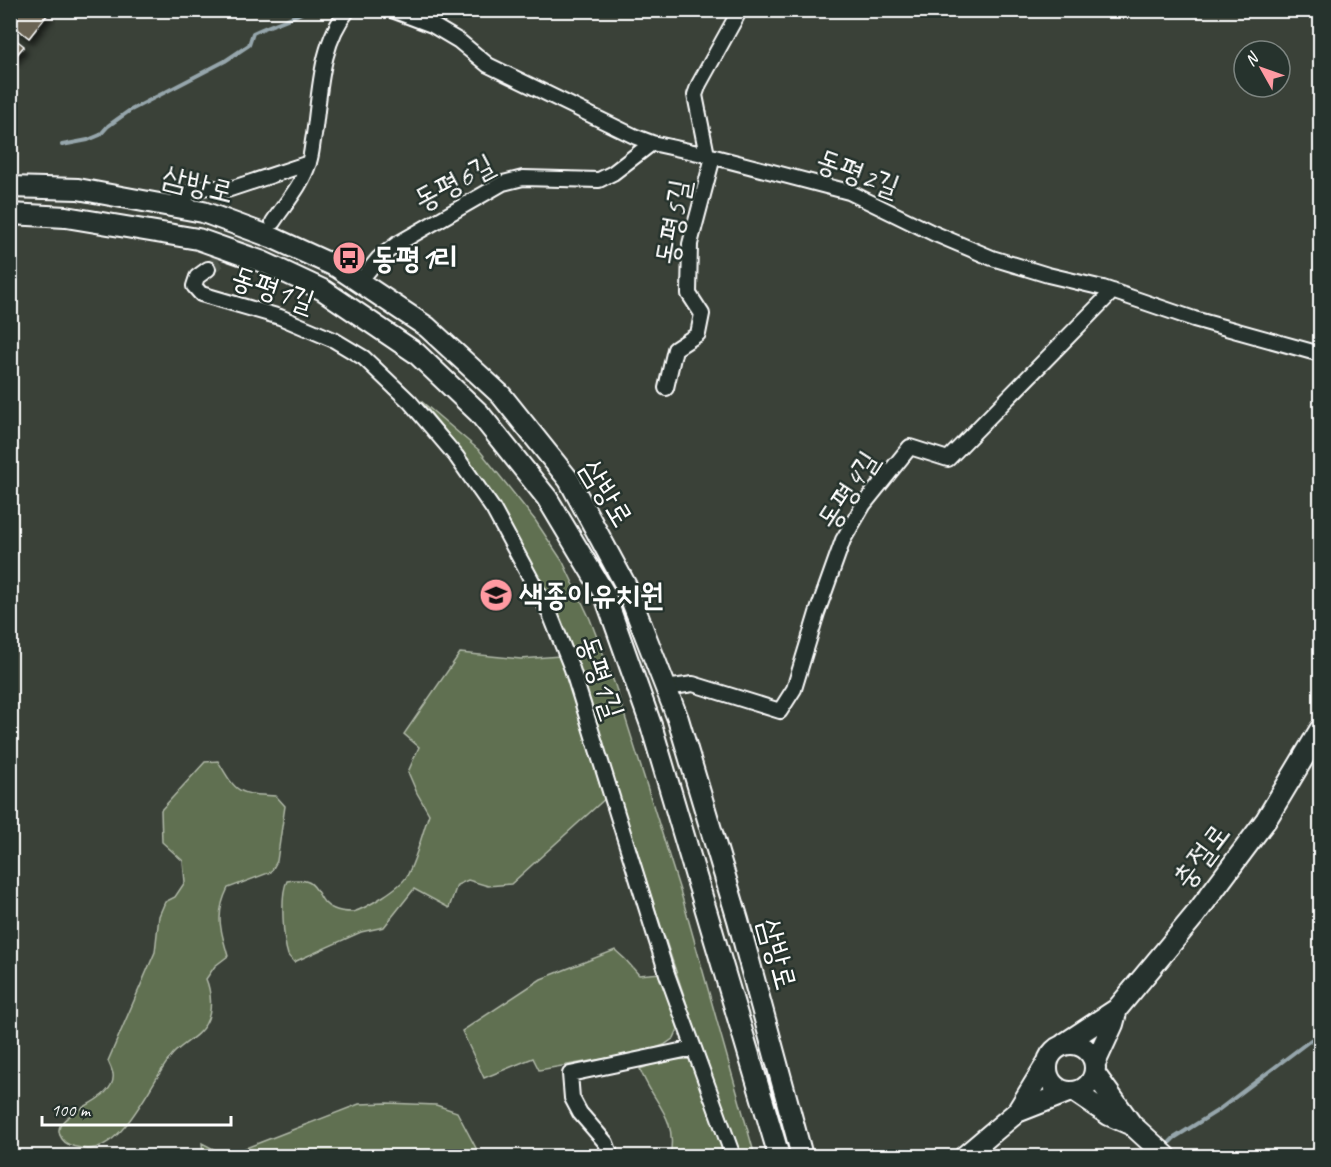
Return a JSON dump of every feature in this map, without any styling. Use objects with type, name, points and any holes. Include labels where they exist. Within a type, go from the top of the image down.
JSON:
[{"type":"street","points":[[273,222],[295,190],[309,163],[324,65],[333,34],[339,21],[348,10]]},
{"type":"street","name":"동평2길","points":[[392,10],[432,25],[459,41],[488,64],[594,118],[652,143],[849,192],[933,233],[992,258],[1113,291],[1194,319],[1320,354]]},
{"type":"street","points":[[710,156],[695,95],[740,10]]},
{"type":"street","name":"동평6길","points":[[359,282],[379,258],[397,244],[503,183],[523,178],[599,180],[613,173],[652,143]]},
{"type":"street","name":"동평5길","points":[[666,388],[675,350],[698,334],[702,314],[688,294],[690,244],[710,156]]},
{"type":"street","points":[[168,206],[194,191],[207,187],[227,190],[309,163]]},
{"type":"street","name":"삼방로","points":[[10,187],[78,189],[203,212],[271,237],[337,267],[427,327],[501,395],[568,480],[626,586],[678,718],[738,920],[802,1156]]},
{"type":"street","name":"삼방로","points":[[10,214],[66,217],[198,238],[263,262],[323,290],[416,353],[480,413],[547,498],[604,593],[651,725],[779,1156]]},
{"type":"street","name":"동평1길","points":[[208,269],[196,277],[194,286],[201,294],[280,317],[334,340],[364,358],[410,402],[448,447],[493,509],[550,614],[572,669],[667,974],[733,1156]]},
{"type":"street","name":"동평4길","points":[[666,688],[693,684],[780,711],[794,689],[817,613],[843,540],[864,504],[910,447],[948,459],[1113,291]]},
{"type":"street","name":"충절로","points":[[1064,1044],[1117,1009],[1196,915],[1266,820],[1320,730]]},
{"type":"street","name":"충절로","points":[[1095,1068],[1117,1009]]},
{"type":"street","points":[[964,1156],[1017,1112],[1053,1051],[1064,1044],[1071,1043],[1089,1051],[1095,1068],[1132,1125],[1160,1151]]},
{"type":"street","points":[[611,1156],[606,1143],[580,1113],[573,1098],[570,1074],[694,1048]]},
{"type":"street","points":[[1047,1063],[1051,1082],[1109,1115],[1132,1125]]},
{"type":"street","points":[[1017,1112],[1087,1087],[1095,1068]]},
{"type":"green space","points":[[421,401],[480,451],[535,520],[563,562],[590,619],[615,685],[682,897],[755,1156],[737,1156],[590,703],[559,618],[491,493]]},
{"type":"green space","points":[[460,653],[521,659],[560,656],[581,711],[608,796],[511,884],[488,886],[468,880],[457,885],[449,908],[414,889],[384,927],[361,932],[294,962],[288,955],[284,928],[283,906],[287,881],[307,881],[327,905],[334,909],[353,912],[382,897],[398,886],[407,876],[429,814],[408,772],[419,747],[404,734]]},
{"type":"green space","points":[[218,761],[230,780],[240,790],[246,793],[276,796],[285,806],[277,861],[271,872],[228,888],[224,897],[220,922],[228,956],[215,966],[206,979],[210,1007],[203,1028],[173,1054],[134,1114],[110,1141],[96,1148],[70,1145],[62,1139],[59,1130],[63,1122],[71,1115],[94,1101],[111,1085],[113,1074],[108,1061],[155,952],[159,916],[165,902],[175,897],[185,882],[183,861],[162,842],[161,810],[205,762]]},
{"type":"green space","points":[[615,950],[639,975],[661,973],[678,1029],[674,1038],[664,1045],[644,1052],[539,1070],[533,1058],[484,1078],[462,1031],[541,979]]},
{"type":"green space","points":[[691,1059],[726,1156],[670,1156],[672,1142],[667,1120],[640,1069],[664,1060]]},
{"type":"green space","points":[[359,1104],[436,1105],[457,1112],[478,1156],[203,1156],[202,1143],[221,1153],[233,1153]]},
{"type":"building","points":[[10,10],[51,10],[29,38],[10,23]]},
{"type":"building","points":[[10,35],[24,46],[10,63]]},
{"type":"waterway","points":[[62,145],[100,135],[108,126],[129,111],[225,61],[249,45],[253,33],[307,10]]},
{"type":"waterway","points":[[1164,1148],[1174,1138],[1217,1111],[1320,1033]]},
{"type":"tunnel","points":[[208,269],[262,230]]},
{"type":"place","name":"동평1리","points":[[349,258]]},
{"type":"place","name":"색종이유치원","points":[[496,595]]}]
